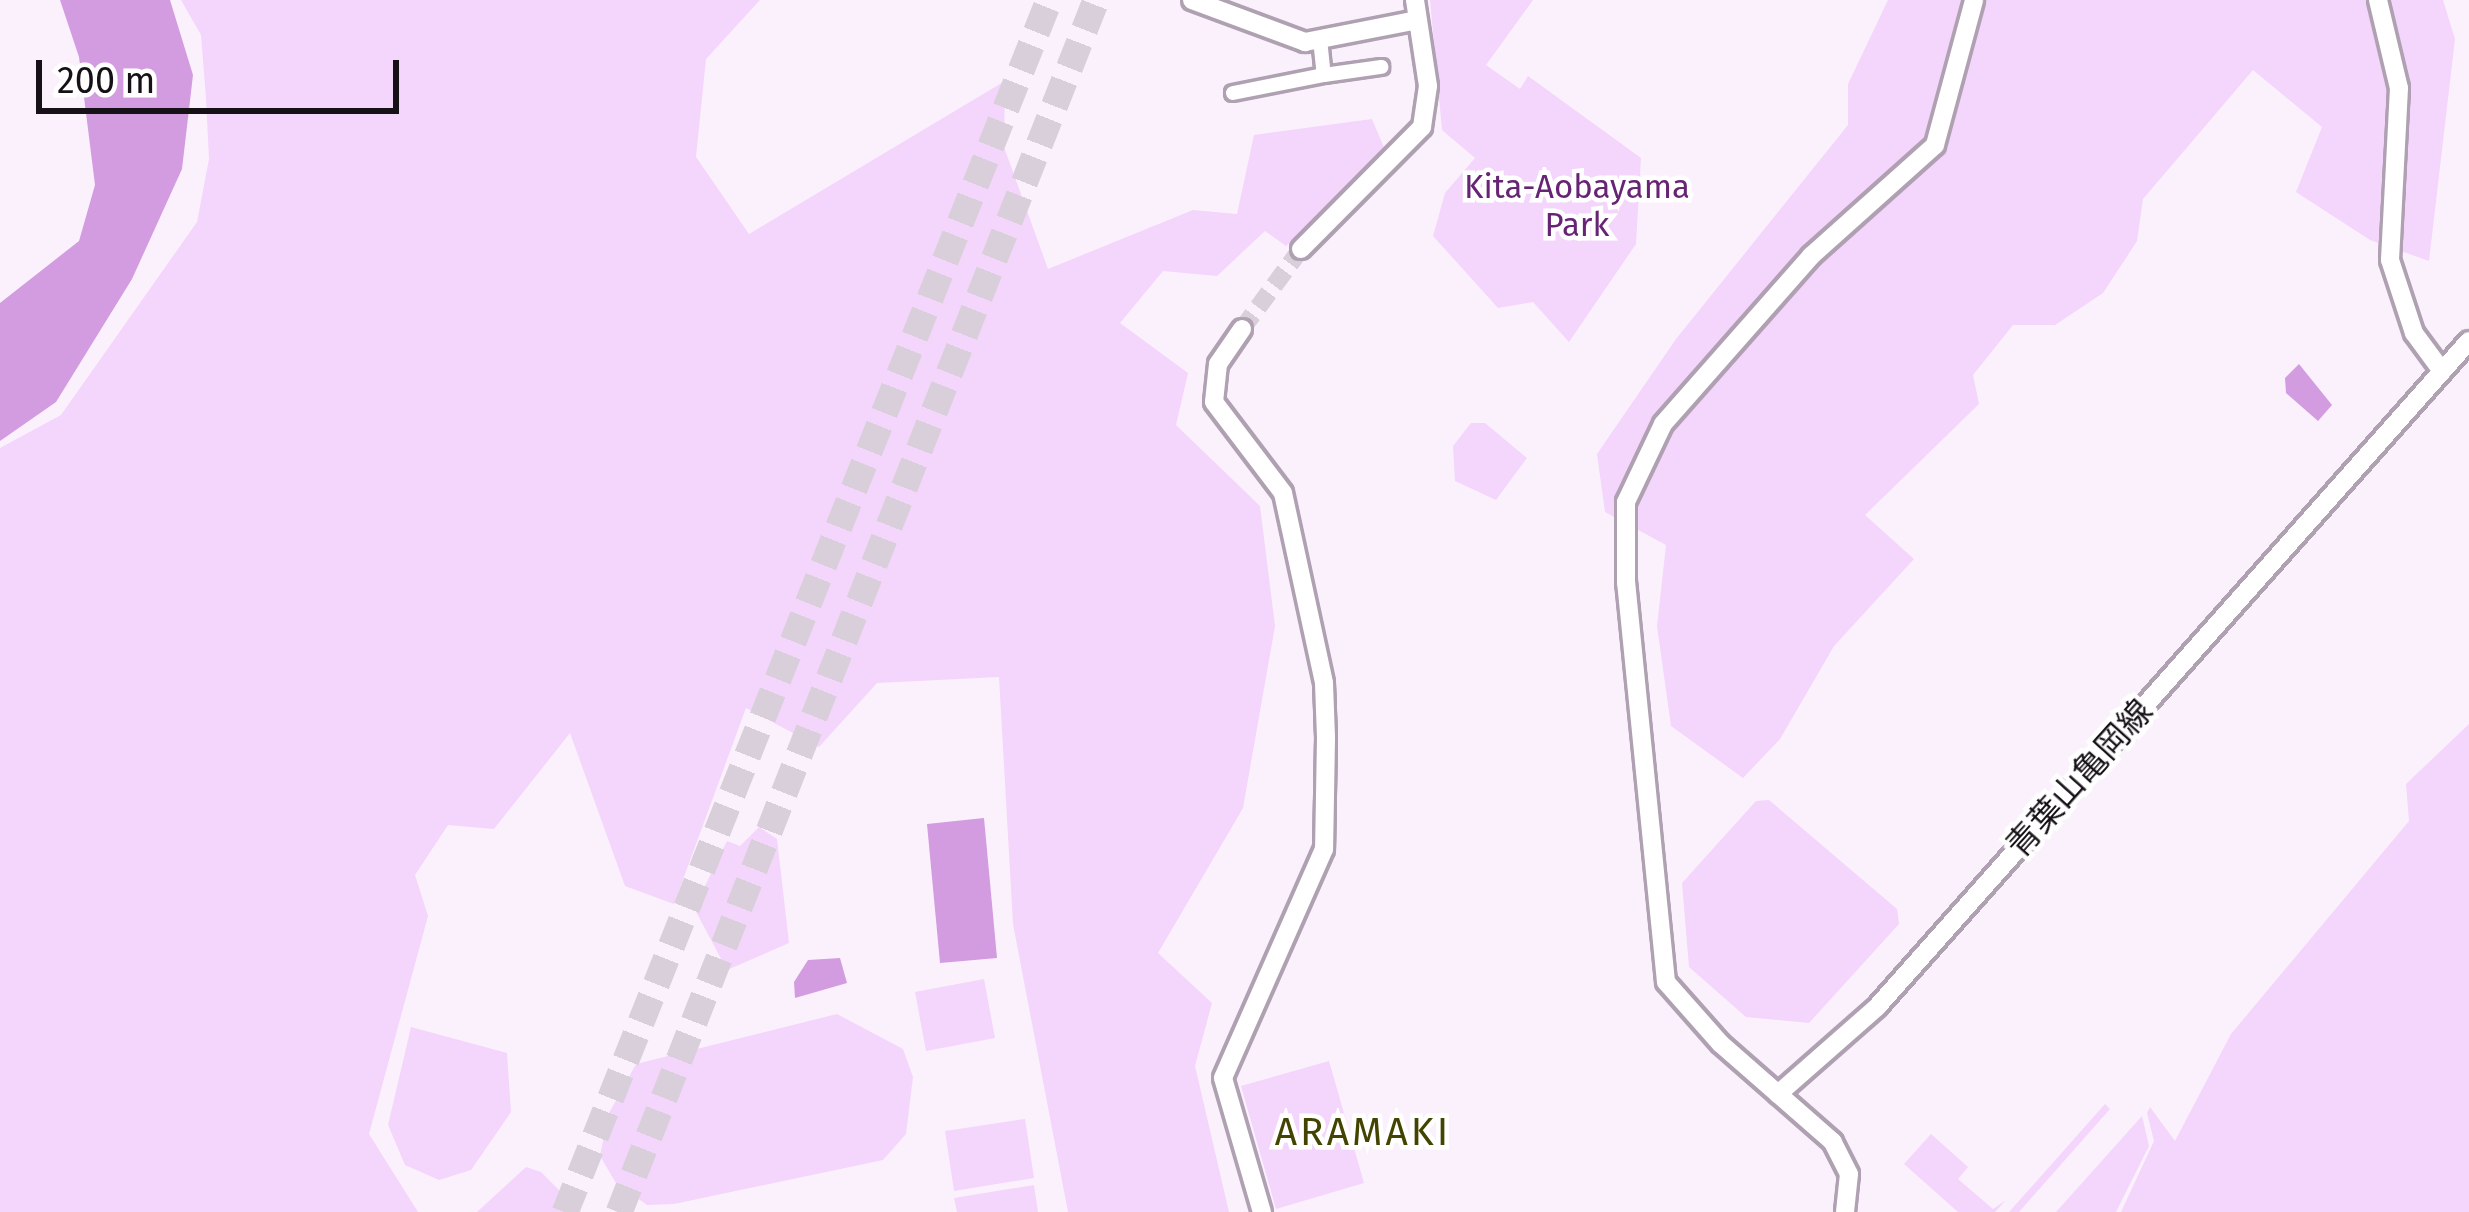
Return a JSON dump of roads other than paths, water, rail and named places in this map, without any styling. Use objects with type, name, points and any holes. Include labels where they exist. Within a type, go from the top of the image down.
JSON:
[{"type":"street","points":[[1192,0],[1283,40],[1320,39],[1416,10],[1429,86],[1422,127],[1301,249]]},
{"type":"street","points":[[1845,1212],[1851,1187],[1843,1157],[1690,1014],[1661,966],[1626,583],[1626,502],[1663,424],[1810,256],[1935,146],[1974,0]]},
{"type":"street","points":[[2378,0],[2399,88],[2390,260],[2414,333],[2441,371]]},
{"type":"street","points":[[1320,39],[1324,75]]},
{"type":"street","points":[[1233,93],[1381,67]]},
{"type":"street","points":[[1242,329],[1217,364],[1214,402],[1282,493],[1324,683],[1326,738],[1324,849],[1222,1078],[1262,1212]]},
{"type":"street","name":"青葉山亀岡線","points":[[1778,1094],[1877,1007],[2469,341]]},
{"type":"tunnel","points":[[565,1212],[1049,0]]},
{"type":"tunnel","points":[[619,1212],[1096,0]]},
{"type":"tunnel","points":[[1242,329],[1301,249]]},
{"type":"district","name":"ARAMAKI","points":[[1363,1132]]},
{"type":"park label","name":"Kita-Aobayama Park","points":[[1577,207]]}]
